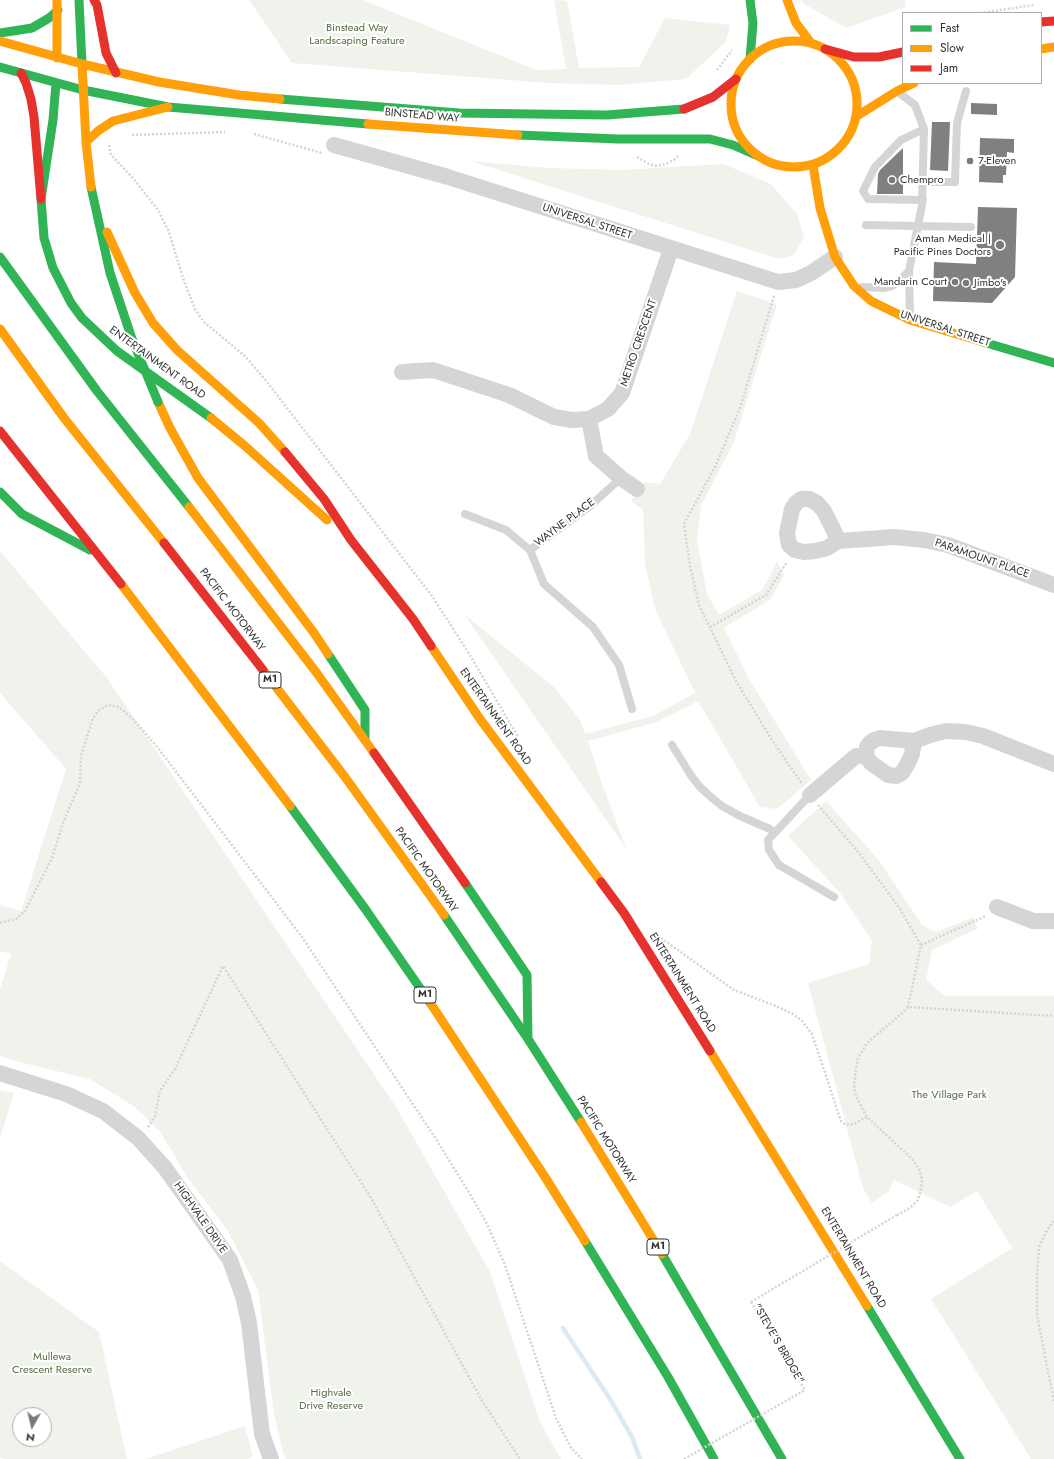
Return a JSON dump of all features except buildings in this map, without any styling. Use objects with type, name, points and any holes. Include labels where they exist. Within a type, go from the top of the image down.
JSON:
[{"type":"main road","name":"ENTERTAINMENT ROAD","points":[[57,0],[57,58],[54,120],[42,199],[42,217],[44,238],[53,268],[64,290],[82,318],[117,351],[216,421],[351,540]]},
{"type":"main road","name":"ENTERTAINMENT ROAD","points":[[79,0],[86,142],[90,181],[102,221],[119,261],[141,304],[153,323],[177,350],[259,424],[324,500],[351,540],[413,619],[480,719],[624,913],[805,1203],[960,1459]]},
{"type":"main road","points":[[94,0],[97,5],[106,53],[116,73]]},
{"type":"main road","points":[[750,0],[753,23],[750,59]]},
{"type":"main road","points":[[787,0],[796,23],[811,43]]},
{"type":"main road","points":[[0,33],[32,28],[49,18],[58,10]]},
{"type":"main road","points":[[1042,22],[1054,21]]},
{"type":"main road","name":"BINSTEAD WAY","points":[[0,41],[57,58],[116,73],[240,95],[459,113],[607,115],[686,108],[713,97],[736,79]]},
{"type":"main road","points":[[826,49],[841,61],[852,77],[858,96],[857,116],[851,132],[842,146],[828,157],[813,165],[798,167],[784,166],[770,162],[758,156],[742,140],[733,121],[731,99],[736,79],[742,68],[750,59],[763,49],[778,43],[795,41],[811,43],[854,57],[878,57],[902,52]]},
{"type":"main road","points":[[1042,49],[1054,47]]},
{"type":"main road","name":"BINSTEAD WAY","points":[[0,67],[56,83],[118,98],[168,107],[227,114],[538,137],[710,139],[733,145],[758,156]]},
{"type":"main road","points":[[21,73],[31,99],[34,117],[42,199]]},
{"type":"main road","points":[[857,116],[912,84]]},
{"type":"main road","points":[[86,142],[113,121],[168,107]]},
{"type":"main road","name":"UNIVERSAL STREET","points":[[813,165],[820,208],[828,238],[835,256],[854,286],[871,302],[910,320],[1054,363]]},
{"type":"main road","points":[[90,181],[109,267],[132,339],[170,428],[198,478],[314,633],[364,710],[365,740]]},
{"type":"main road","points":[[0,257],[97,391],[316,672],[415,810],[527,975],[528,1039]]},
{"type":"main road","name":"PACIFIC MOTORWAY","points":[[0,329],[64,418],[190,573],[345,777],[442,914],[528,1039],[602,1155],[674,1273],[782,1459]]},
{"type":"main road","name":"M1","points":[[0,431],[99,555],[277,788],[352,890],[457,1042],[545,1177],[668,1377],[714,1459]]},
{"type":"main road","points":[[0,492],[22,514],[99,555]]},
{"type":"street","name":"UNIVERSAL STREET","points":[[328,149],[448,177],[778,282],[796,280],[811,273],[835,256]]},
{"type":"street","name":"METRO CRESCENT","points":[[402,372],[433,370],[509,395],[554,417],[572,420],[589,419],[608,409],[622,393],[671,249]]},
{"type":"street","points":[[589,419],[596,456],[621,478],[637,489]]},
{"type":"street","points":[[795,550],[789,545],[787,533],[792,508],[801,500],[809,499],[817,503],[824,511],[838,541]]},
{"type":"street","name":"PARAMOUNT PLACE","points":[[795,550],[804,552],[815,551],[826,548],[838,541],[894,537],[924,540],[948,545],[1054,585]]},
{"type":"street","points":[[914,741],[912,754],[908,763],[902,773],[897,776],[888,776],[870,763],[866,756],[868,747],[874,740],[880,738],[914,741],[946,731],[966,732],[983,736],[1054,764]]},
{"type":"street","points":[[810,795],[856,756],[866,756]]},
{"type":"street","points":[[998,907],[1033,922],[1054,921]]},
{"type":"street","name":"HIGHVALE DRIVE","points":[[0,1073],[66,1094],[103,1111],[136,1136],[164,1168],[230,1260],[243,1296],[249,1323],[262,1434],[271,1459]]},
{"type":"lane","points":[[898,91],[914,105],[924,129],[922,200],[909,271],[910,320]]},
{"type":"lane","points":[[923,182],[955,182],[957,123],[966,91]]},
{"type":"lane","points":[[922,200],[868,199],[863,191],[876,167],[901,140],[924,129]]},
{"type":"lane","points":[[866,225],[971,227]]},
{"type":"lane","points":[[854,286],[884,288],[892,286],[909,271]]},
{"type":"lane","name":"WAYNE PLACE","points":[[621,478],[590,506],[530,550],[544,584],[593,627],[619,665],[632,709]]},
{"type":"lane","points":[[465,514],[506,530],[530,550]]},
{"type":"lane","points":[[672,745],[700,787],[712,798],[722,806],[740,816],[770,829],[774,833]]},
{"type":"lane","points":[[810,795],[768,840],[769,850],[779,865],[834,897]]},
{"type":"path","points":[[987,12],[1040,4]]},
{"type":"path","points":[[105,126],[111,156],[133,178],[158,210],[169,232],[184,281],[195,309],[204,322],[246,357],[267,382],[432,596],[468,652],[520,741]]},
{"type":"path","points":[[130,135],[230,132]]},
{"type":"path","points":[[250,134],[328,149]]},
{"type":"path","points":[[661,938],[734,990],[776,1006],[793,1014],[802,1021],[812,1034],[841,1121],[846,1125],[854,1124],[866,1117],[858,1102],[854,1088],[858,1058],[867,1043],[908,1007],[921,945],[900,909],[859,853],[810,795],[772,740],[736,681],[699,605],[690,566],[684,524],[715,467],[740,408],[778,282]]},
{"type":"path","points":[[710,627],[766,595],[795,550]]},
{"type":"path","points":[[0,923],[16,919],[25,911],[52,858],[63,823],[80,783],[81,756],[93,718],[99,710],[108,705],[119,707],[132,718],[158,748],[302,937],[432,1133],[470,1194],[487,1224],[505,1265],[556,1418],[571,1448],[582,1459]]},
{"type":"path","points":[[921,945],[982,918],[998,907]]},
{"type":"path","points":[[136,1136],[147,1128],[155,1116],[160,1091],[175,1069],[223,966],[371,1198],[481,1399],[520,1459]]},
{"type":"path","points":[[908,1007],[1054,1016]]},
{"type":"path","name":"\"STEVE'S BRIDGE\"","points":[[684,1459],[806,1390],[751,1302],[910,1208],[917,1201],[920,1194],[922,1180],[919,1169],[912,1158],[866,1117]]},
{"type":"path","points":[[1054,1221],[1047,1230],[1039,1247],[1037,1274],[1037,1315],[1054,1402]]},
{"type":"green space","name":"Binstead Way Landscaping Feature","points":[[249,0],[363,0],[536,70],[566,69],[554,0],[567,1],[579,68],[639,67],[665,18],[730,25],[726,42],[686,79],[617,85],[549,83],[292,63]]},
{"type":"green space","points":[[802,0],[905,0],[906,7],[846,28],[803,3]]},
{"type":"green space","points":[[470,161],[549,168],[622,170],[723,164],[771,184],[797,214],[804,237],[794,255],[779,259]]},
{"type":"green space","points":[[737,291],[777,304],[734,442],[701,506],[697,541],[707,594],[719,615],[762,590],[777,562],[784,575],[771,599],[724,628],[748,677],[811,780],[777,809],[760,807],[698,701],[657,722],[588,741],[602,784],[627,850],[464,614],[555,688],[580,720],[585,734],[653,716],[695,693],[655,609],[645,564],[643,510],[631,501],[645,482],[660,484],[690,434]]},
{"type":"green space","name":"Highvale Drive Reserve","points":[[0,551],[107,678],[398,1110],[490,1272],[540,1422],[561,1459],[286,1459],[283,1453],[274,1414],[258,1290],[228,1231],[187,1177],[161,1133],[135,1107],[90,1079],[0,1056],[0,989],[11,954],[0,951],[0,905],[21,911],[66,769],[0,693]]},
{"type":"green space","name":"The Village Park","points":[[826,801],[878,859],[922,925],[936,932],[974,917],[976,926],[979,928],[932,950],[926,980],[945,996],[1054,996],[1054,1459],[1031,1459],[931,1299],[1012,1248],[977,1191],[950,1207],[894,1180],[889,1191],[872,1203],[863,1188],[808,983],[869,964],[872,941],[840,893],[788,836]]},
{"type":"green space","points":[[0,1090],[14,1093],[0,1138]]},
{"type":"green space","name":"Mullewa Crescent Reserve","points":[[0,1261],[99,1332],[127,1459],[4,1459],[0,1457]]},
{"type":"green space","points":[[245,1426],[253,1457],[247,1459],[146,1459]]},
{"type":"waterway","points":[[563,1328],[610,1399],[632,1437],[640,1459]]},
{"type":"traffic: fast","points":[[79,0],[82,64]]},
{"type":"traffic: fast","points":[[750,0],[753,23],[750,59]]},
{"type":"traffic: fast","points":[[0,33],[32,28],[49,18],[58,10]]},
{"type":"traffic: fast","points":[[0,67],[83,90]]},
{"type":"traffic: fast","points":[[56,83],[53,120],[41,199],[44,238],[53,268],[71,303],[82,318],[117,351],[211,418]]},
{"type":"traffic: fast","points":[[83,90],[168,107],[368,124]]},
{"type":"traffic: fast","points":[[280,99],[459,113],[607,115],[684,109]]},
{"type":"traffic: fast","points":[[518,135],[618,139],[710,139],[733,145],[758,156]]},
{"type":"traffic: fast","points":[[91,187],[110,273],[132,339]]},
{"type":"traffic: fast","points":[[0,257],[97,391],[189,507]]},
{"type":"traffic: fast","points":[[132,339],[158,402]]},
{"type":"traffic: fast","points":[[983,342],[1054,363]]},
{"type":"traffic: fast","points":[[0,492],[22,514],[90,550]]},
{"type":"traffic: fast","points":[[328,654],[365,710],[365,740]]},
{"type":"traffic: fast","points":[[290,806],[366,910],[431,1004]]},
{"type":"traffic: fast","points":[[465,883],[527,975],[528,1039]]},
{"type":"traffic: fast","points":[[444,915],[528,1039],[581,1122]]},
{"type":"traffic: fast","points":[[585,1241],[668,1377],[714,1459]]},
{"type":"traffic: fast","points":[[662,1254],[782,1459]]},
{"type":"traffic: fast","points":[[867,1306],[960,1459]]},
{"type":"traffic: slow","points":[[57,0],[57,58]]},
{"type":"traffic: slow","points":[[787,0],[796,23],[811,43]]},
{"type":"traffic: slow","points":[[0,41],[82,64],[86,142],[91,187]]},
{"type":"traffic: slow","points":[[800,41],[824,48],[839,59],[850,74],[856,92],[857,104],[856,116],[850,134],[839,149],[824,160],[806,166],[788,167],[764,160],[749,149],[738,134],[732,116],[731,98],[738,74],[749,59],[764,48],[782,42],[800,41]]},
{"type":"traffic: slow","points":[[1042,49],[1054,47]]},
{"type":"traffic: slow","points":[[82,64],[159,82],[239,95],[280,99]]},
{"type":"traffic: slow","points":[[857,116],[897,91],[912,84]]},
{"type":"traffic: slow","points":[[86,142],[98,131],[113,121],[168,107]]},
{"type":"traffic: slow","points":[[368,124],[518,135]]},
{"type":"traffic: slow","points":[[813,165],[820,208],[835,257],[854,286],[871,301],[910,320],[983,342]]},
{"type":"traffic: slow","points":[[107,232],[135,293],[153,323],[177,350],[259,423],[285,452]]},
{"type":"traffic: slow","points":[[0,329],[64,418],[164,543]]},
{"type":"traffic: slow","points":[[158,402],[170,428],[198,478],[314,633],[328,654]]},
{"type":"traffic: slow","points":[[211,418],[245,446],[327,520]]},
{"type":"traffic: slow","points":[[189,507],[316,672],[374,753]]},
{"type":"traffic: slow","points":[[121,584],[290,806]]},
{"type":"traffic: slow","points":[[431,646],[480,719],[601,882]]},
{"type":"traffic: slow","points":[[263,670],[345,777],[444,915]]},
{"type":"traffic: slow","points":[[431,1004],[545,1177],[585,1241]]},
{"type":"traffic: slow","points":[[710,1051],[867,1306]]},
{"type":"traffic: slow","points":[[581,1122],[662,1254]]},
{"type":"traffic: jam","points":[[94,0],[97,5],[106,53],[116,73]]},
{"type":"traffic: jam","points":[[1042,22],[1054,21]]},
{"type":"traffic: jam","points":[[825,49],[854,57],[879,57],[902,52]]},
{"type":"traffic: jam","points":[[21,73],[31,99],[34,117],[41,199]]},
{"type":"traffic: jam","points":[[684,109],[713,97],[736,79]]},
{"type":"traffic: jam","points":[[0,431],[121,584]]},
{"type":"traffic: jam","points":[[285,452],[324,499],[351,540],[413,619],[431,646]]},
{"type":"traffic: jam","points":[[164,543],[263,670]]},
{"type":"traffic: jam","points":[[374,753],[465,883]]},
{"type":"traffic: jam","points":[[601,882],[624,913],[710,1051]]},
{"type":"place","name":"7-Eleven","points":[[970,161]]},
{"type":"place","name":"Chempro","points":[[892,180]]},
{"type":"place","name":"Amtan Medical | Pacific Pines Doctors","points":[[1000,245]]},
{"type":"place","name":"Mandarin Court","points":[[955,282]]},
{"type":"place","name":"Jimbo's","points":[[966,283]]}]
